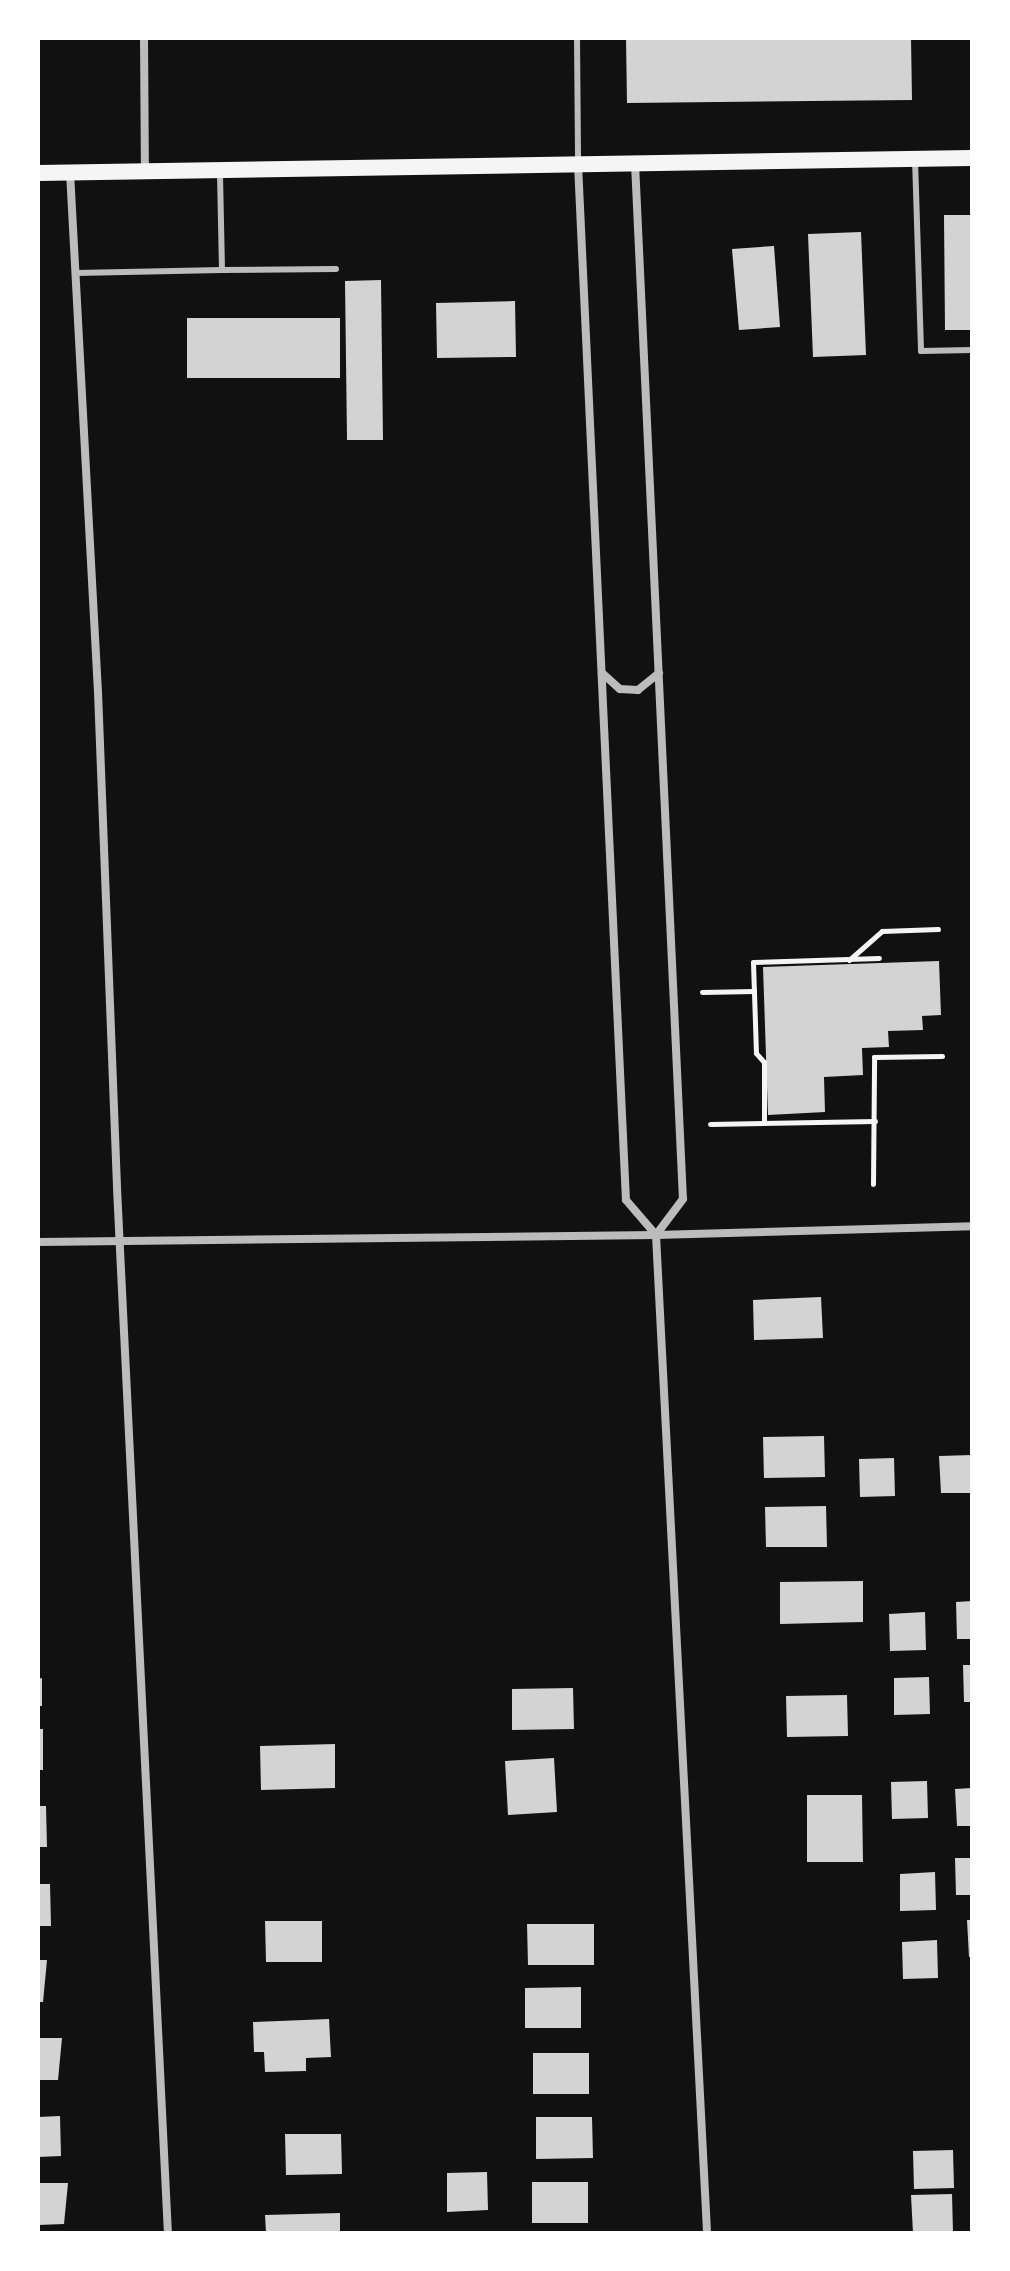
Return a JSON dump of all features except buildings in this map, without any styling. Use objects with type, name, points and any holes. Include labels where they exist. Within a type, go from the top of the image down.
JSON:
[{"type":"main road","points":[[38,173],[972,158]]},
{"type":"street","points":[[144,38],[145,171]]},
{"type":"street","points":[[635,163],[683,1199],[656,1235]]},
{"type":"street","points":[[578,164],[626,1200],[656,1235],[707,2233]]},
{"type":"street","points":[[70,172],[98,692],[120,1241],[168,2233]]},
{"type":"street","points":[[602,673],[620,689],[638,690],[659,673]]},
{"type":"street","points":[[38,1242],[656,1235],[972,1226]]},
{"type":"lane","points":[[577,38],[578,164]]},
{"type":"lane","points":[[915,159],[921,351],[972,350]]},
{"type":"lane","points":[[220,170],[222,270]]},
{"type":"lane","points":[[76,273],[336,269]]},
{"type":"path","points":[[848,961],[882,931],[938,929]]},
{"type":"path","points":[[764,1123],[764,1062],[756,1053],[753,962],[879,958]]},
{"type":"path","points":[[702,992],[754,991]]},
{"type":"path","points":[[873,1184],[874,1057],[942,1056]]},
{"type":"path","points":[[710,1124],[875,1121]]}]
